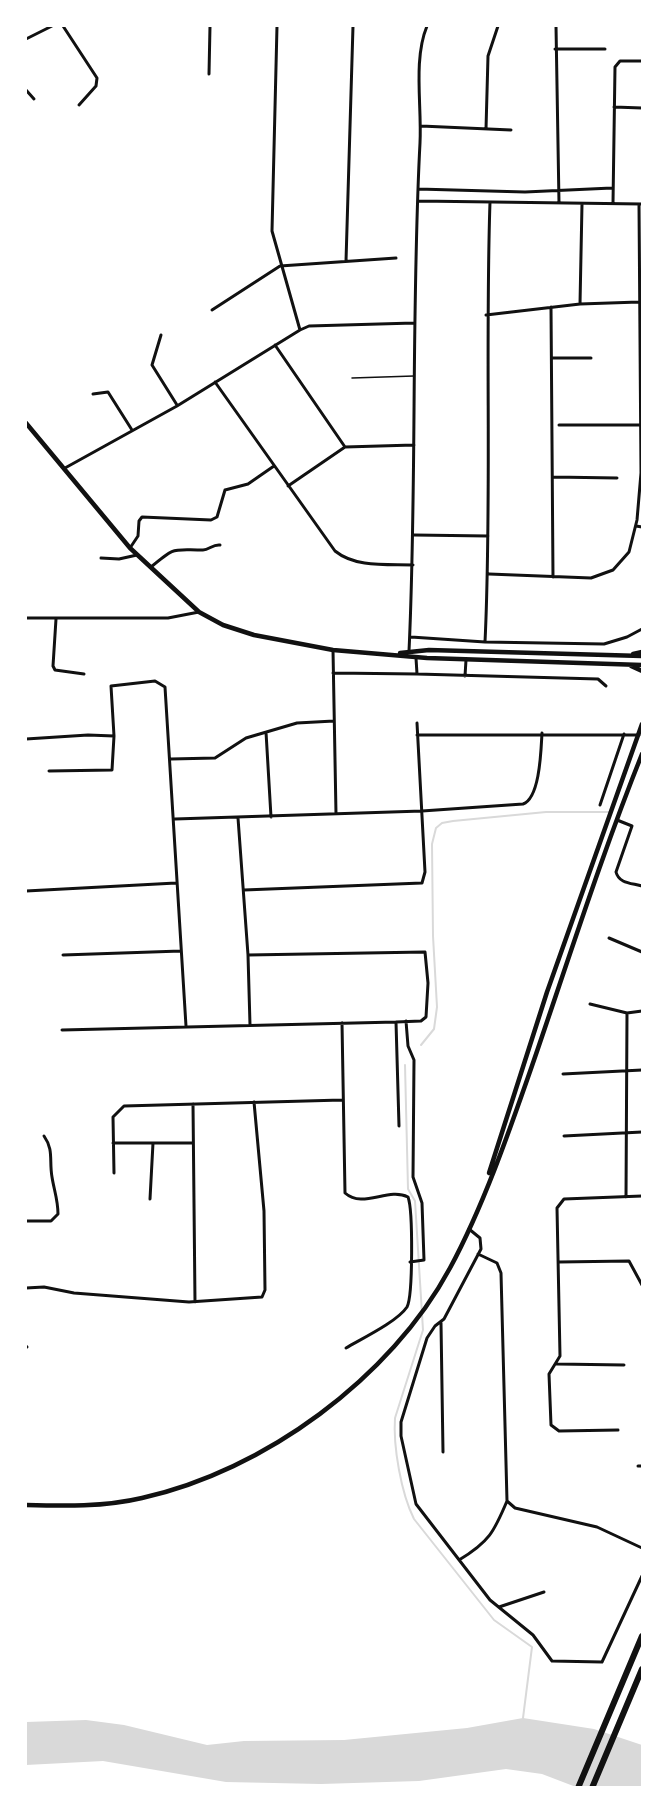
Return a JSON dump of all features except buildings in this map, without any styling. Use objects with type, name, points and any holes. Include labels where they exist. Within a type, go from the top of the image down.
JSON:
[{"type":"highway","points":[[578,1788],[642,1636]]},
{"type":"highway","points":[[592,1788],[642,1669]]},
{"type":"main road","points":[[26,423],[130,548],[200,612],[213,621],[251,635],[333,651],[416,657],[642,665]]},
{"type":"main road","points":[[397,654],[410,651],[621,656],[642,654]]},
{"type":"main road","points":[[627,664],[642,671]]},
{"type":"main road","points":[[487,1182],[494,1154],[551,981],[642,724]]},
{"type":"main road","points":[[26,1505],[111,1503],[170,1491],[201,1480],[284,1439],[341,1396],[402,1339],[440,1286],[468,1229],[513,1119],[617,820],[640,768],[642,754]]},
{"type":"street","points":[[26,39],[52,26]]},
{"type":"street","points":[[63,26],[97,78],[96,86],[79,105]]},
{"type":"street","points":[[209,74],[210,26]]},
{"type":"street","points":[[277,26],[272,231],[280,266],[300,330]]},
{"type":"street","points":[[346,261],[353,26]]},
{"type":"street","points":[[410,651],[414,535],[414,323],[421,126],[421,50],[427,26]]},
{"type":"street","points":[[486,129],[488,56],[498,26]]},
{"type":"street","points":[[556,26],[559,203]]},
{"type":"street","points":[[555,49],[605,48]]},
{"type":"street","points":[[613,203],[615,64],[620,61],[642,61]]},
{"type":"street","points":[[26,90],[34,99]]},
{"type":"street","points":[[614,107],[642,108]]},
{"type":"street","points":[[421,126],[511,130]]},
{"type":"street","points":[[418,189],[612,188]]},
{"type":"street","points":[[418,201],[640,204],[642,473],[636,526],[629,552],[613,570],[591,578],[489,574]]},
{"type":"street","points":[[485,642],[489,574],[486,315],[490,202]]},
{"type":"street","points":[[580,304],[582,203]]},
{"type":"street","points":[[212,310],[280,266],[396,258]]},
{"type":"street","points":[[486,315],[580,304],[639,302]]},
{"type":"street","points":[[551,307],[553,577]]},
{"type":"street","points":[[63,469],[177,406],[309,326],[414,323]]},
{"type":"street","points":[[161,335],[152,365],[177,406]]},
{"type":"street","points":[[275,345],[345,447]]},
{"type":"street","points":[[552,358],[591,358]]},
{"type":"street","points":[[215,382],[340,555],[365,563],[413,565]]},
{"type":"street","points":[[93,394],[108,392],[132,430]]},
{"type":"street","points":[[559,425],[640,425]]},
{"type":"street","points":[[288,486],[345,447],[414,445]]},
{"type":"street","points":[[130,548],[138,536],[139,521],[142,517],[211,520],[217,517],[225,490],[248,484],[274,466]]},
{"type":"street","points":[[553,477],[617,478]]},
{"type":"street","points":[[636,526],[642,527]]},
{"type":"street","points":[[414,535],[488,536]]},
{"type":"street","points":[[151,567],[173,549],[205,550],[215,544],[220,545]]},
{"type":"street","points":[[101,558],[119,559],[137,555]]},
{"type":"street","points":[[26,618],[168,618],[200,612]]},
{"type":"street","points":[[56,619],[53,666],[55,670],[84,674]]},
{"type":"street","points":[[410,637],[485,642],[604,644],[627,637],[642,629]]},
{"type":"street","points":[[333,651],[336,814]]},
{"type":"street","points":[[416,657],[417,674]]},
{"type":"street","points":[[465,676],[466,658]]},
{"type":"street","points":[[333,673],[597,679],[606,686]]},
{"type":"street","points":[[49,771],[112,770],[114,736],[112,685],[159,681],[165,687],[175,819],[176,883],[186,1026]]},
{"type":"street","points":[[171,759],[215,758],[239,740],[266,731],[297,723],[334,721]]},
{"type":"street","points":[[244,890],[419,884],[424,880],[417,723]]},
{"type":"street","points":[[266,731],[271,817]]},
{"type":"street","points":[[175,819],[422,811],[527,803],[541,766],[542,734]]},
{"type":"street","points":[[600,805],[624,734]]},
{"type":"street","points":[[26,739],[88,735],[114,736]]},
{"type":"street","points":[[417,735],[639,735]]},
{"type":"street","points":[[238,818],[248,955],[250,1025]]},
{"type":"street","points":[[617,820],[632,826],[616,872],[617,877],[622,881],[642,886]]},
{"type":"street","points":[[26,891],[176,883]]},
{"type":"street","points":[[609,938],[642,952]]},
{"type":"street","points":[[63,955],[181,951]]},
{"type":"street","points":[[62,1030],[396,1022],[421,1021],[426,1017],[428,984],[425,952],[248,955]]},
{"type":"street","points":[[590,1004],[627,1013],[642,1011]]},
{"type":"street","points":[[626,1197],[627,1013]]},
{"type":"street","points":[[406,1021],[408,1048],[414,1060],[413,1177],[423,1209],[422,1261],[411,1262]]},
{"type":"street","points":[[396,1022],[399,1126]]},
{"type":"street","points":[[342,1023],[345,1193],[357,1200],[401,1193],[408,1197],[411,1215],[411,1292],[407,1306],[398,1316],[345,1348]]},
{"type":"street","points":[[562,1074],[642,1070]]},
{"type":"street","points":[[114,1173],[113,1117],[124,1106],[342,1100]]},
{"type":"street","points":[[26,1288],[44,1287],[74,1293],[195,1302],[262,1297],[265,1290],[264,1211],[254,1102]]},
{"type":"street","points":[[193,1104],[195,1302]]},
{"type":"street","points":[[564,1136],[642,1132]]},
{"type":"street","points":[[26,1221],[51,1221],[58,1214],[58,1196],[52,1174],[52,1149],[44,1136]]},
{"type":"street","points":[[113,1143],[193,1143]]},
{"type":"street","points":[[150,1200],[153,1143]]},
{"type":"street","points":[[618,1430],[559,1431],[552,1428],[548,1378],[550,1370],[557,1364],[560,1356],[557,1208],[561,1200],[642,1196]]},
{"type":"street","points":[[443,1452],[441,1323],[478,1254],[482,1242],[468,1229]]},
{"type":"street","points":[[459,1560],[481,1547],[495,1532],[507,1501],[501,1273],[497,1263],[478,1254]]},
{"type":"street","points":[[559,1262],[629,1261],[642,1285]]},
{"type":"street","points":[[441,1323],[435,1326],[427,1338],[402,1413],[400,1429],[416,1504],[459,1560],[499,1607],[536,1639],[548,1659],[599,1663],[605,1658],[642,1576]]},
{"type":"street","points":[[557,1364],[624,1365]]},
{"type":"street","points":[[507,1501],[515,1508],[597,1527],[642,1548]]},
{"type":"street","points":[[499,1607],[544,1592]]},
{"type":"lane","points":[[352,378],[414,376]]},
{"type":"shaded area","points":[[523,1718],[594,1729],[642,1745],[642,1787],[576,1787],[542,1774],[506,1769],[419,1781],[321,1784],[226,1782],[103,1761],[26,1765],[26,1722],[86,1720],[124,1725],[207,1745],[244,1741],[344,1740],[467,1728]]},
{"type":"waterway","points":[[421,1045],[434,1029],[437,1007],[433,936],[432,844],[436,828],[442,823],[453,821],[546,812],[609,812]]},
{"type":"waterway","points":[[405,1065],[408,1189],[415,1201],[423,1330],[395,1418],[395,1442],[399,1469],[405,1496],[414,1519],[494,1620],[532,1647],[523,1718]]}]
